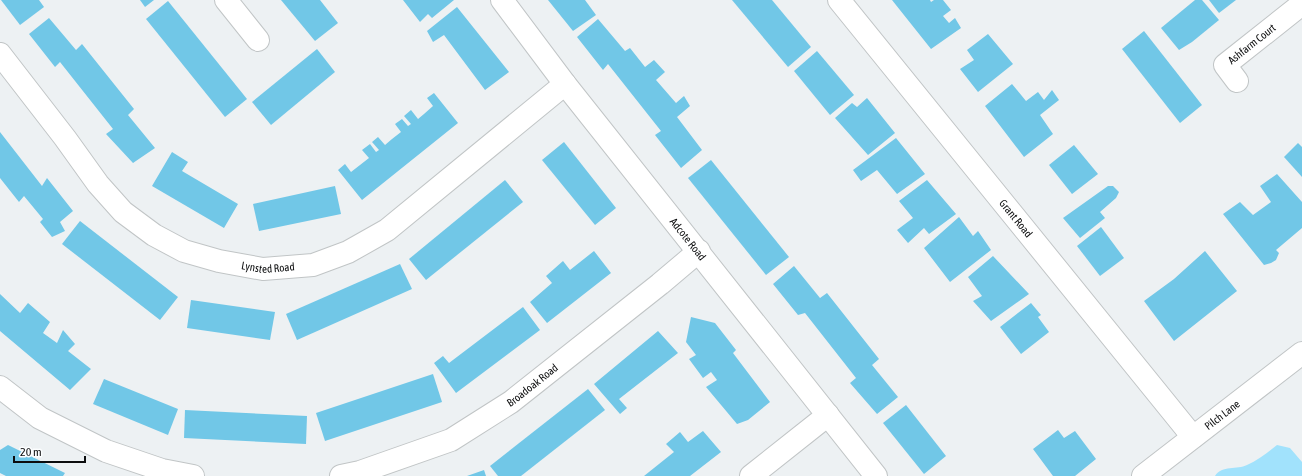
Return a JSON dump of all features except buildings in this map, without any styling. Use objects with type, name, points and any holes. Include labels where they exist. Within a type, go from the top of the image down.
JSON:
[{"type":"street","points":[[226,0],[258,40]]},
{"type":"street","name":"Adcote Road","points":[[502,0],[566,84],[876,476]]},
{"type":"street","name":"Grant Road","points":[[839,0],[1193,437]]},
{"type":"street","name":"Ashfarm Court","points":[[1238,81],[1225,65],[1300,11]]},
{"type":"street","name":"Lynsted Road","points":[[0,54],[65,138],[98,184],[123,212],[154,235],[184,251],[219,261],[263,269],[313,265],[348,252],[387,230],[566,84]]},
{"type":"street","name":"Broadoak Road","points":[[341,476],[360,472],[452,440],[511,402],[660,284],[698,251]]},
{"type":"street","name":"Pilch Lane","points":[[1143,476],[1302,353]]},
{"type":"street","points":[[0,387],[40,418],[106,451],[162,470],[192,476]]},
{"type":"street","points":[[751,476],[828,415]]},
{"type":"shaded area","points":[[1277,445],[1290,448],[1302,462],[1302,476],[1215,476],[1222,470],[1251,463]]}]
